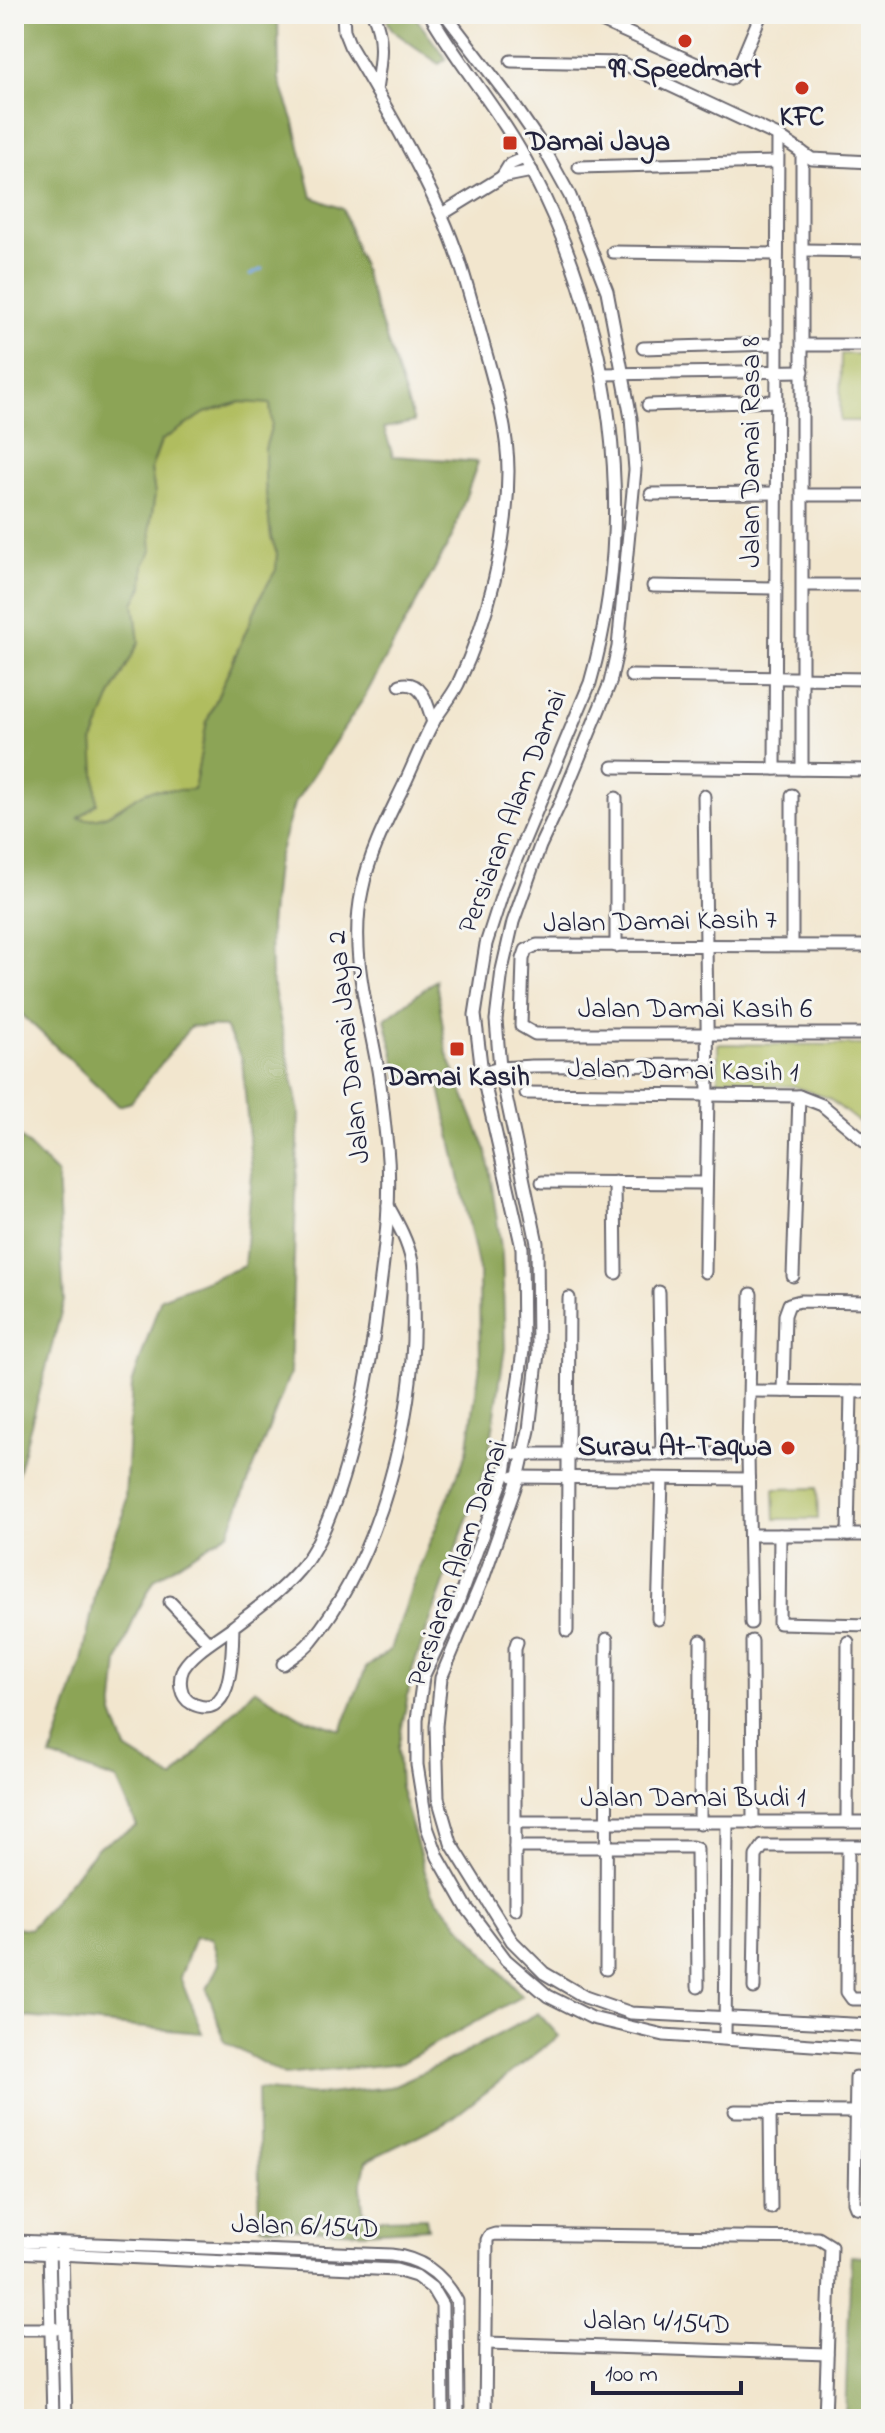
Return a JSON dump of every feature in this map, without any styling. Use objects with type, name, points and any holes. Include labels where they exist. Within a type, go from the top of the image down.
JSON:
[{"type":"street","name":"Jalan Damai Jaya 2","points":[[233,1627],[228,1687],[221,1698],[212,1704],[192,1703],[184,1697],[180,1676],[185,1666],[303,1567],[339,1487],[363,1398],[374,1332],[388,1205],[386,1137],[379,1074],[364,999],[357,932],[362,889],[384,827],[433,723],[457,686],[477,638],[500,552],[508,473],[506,435],[498,396],[465,278],[442,214],[350,46],[344,31],[343,14]]},
{"type":"street","points":[[373,14],[381,52],[376,91]]},
{"type":"street","name":"Persiaran Alam Damai","points":[[430,14],[532,171],[560,232],[586,302],[602,374],[613,456],[613,511],[608,602],[599,653],[590,683],[504,888],[486,944],[475,1015],[482,1073],[522,1248],[523,1351],[505,1473],[457,1605],[423,1677],[417,1720],[417,1765],[427,1827],[438,1857],[467,1908],[506,1960],[548,1996],[592,2018],[664,2035],[871,2049]]},
{"type":"street","name":"Persiaran Alam Damai","points":[[445,14],[527,123],[570,196],[607,291],[631,418],[635,470],[618,647],[610,683],[540,846],[513,922],[502,970],[496,1020],[500,1068],[537,1243],[538,1353],[518,1479],[484,1576],[441,1678],[437,1701],[438,1798],[451,1843],[512,1941],[544,1973],[585,1997],[631,2013],[871,2025]]},
{"type":"street","points":[[586,14],[730,79],[737,71],[761,14]]},
{"type":"street","points":[[511,61],[622,63],[778,136],[820,162],[871,162]]},
{"type":"street","name":"Jalan Damai Rasa 8","points":[[775,769],[778,136]]},
{"type":"street","name":"Jalan Damai Rasa 8","points":[[802,152],[802,769]]},
{"type":"street","points":[[502,177],[510,164],[524,158]]},
{"type":"street","points":[[579,167],[777,162]]},
{"type":"street","points":[[442,214],[502,177],[532,171]]},
{"type":"street","points":[[804,250],[871,251]]},
{"type":"street","points":[[613,252],[777,254]]},
{"type":"street","points":[[643,348],[777,344]]},
{"type":"street","points":[[803,345],[871,345]]},
{"type":"street","points":[[602,374],[803,371]]},
{"type":"street","points":[[648,405],[777,401]]},
{"type":"street","points":[[651,494],[776,493]]},
{"type":"street","points":[[803,495],[871,495]]},
{"type":"street","points":[[803,585],[871,585]]},
{"type":"street","points":[[653,586],[776,588]]},
{"type":"street","points":[[631,676],[871,679]]},
{"type":"street","points":[[400,685],[412,683],[416,686],[428,706],[433,723]]},
{"type":"street","points":[[613,767],[871,770]]},
{"type":"street","points":[[792,795],[792,945]]},
{"type":"street","points":[[704,796],[708,1065],[705,1272]]},
{"type":"street","points":[[616,798],[616,946]]},
{"type":"street","name":"Jalan Damai Kasih 7","points":[[521,1026],[523,959],[526,950],[537,945],[871,946]]},
{"type":"street","name":"Jalan Damai Kasih 6","points":[[521,1026],[535,1034],[871,1034]]},
{"type":"street","points":[[482,1073],[500,1068],[708,1065]]},
{"type":"street","name":"Jalan Damai Kasih 1","points":[[526,1093],[799,1096],[822,1105],[871,1146]]},
{"type":"street","points":[[793,1276],[799,1096]]},
{"type":"street","points":[[542,1182],[705,1183]]},
{"type":"street","points":[[615,1182],[616,1273]]},
{"type":"street","points":[[283,1664],[309,1644],[334,1610],[369,1541],[392,1473],[415,1346],[412,1263],[403,1233],[388,1205]]},
{"type":"street","points":[[659,1292],[662,1455]]},
{"type":"street","points":[[751,1294],[748,1454],[751,1623]]},
{"type":"street","points":[[567,1631],[569,1298]]},
{"type":"street","points":[[783,1391],[785,1315],[789,1304],[800,1301],[871,1302]]},
{"type":"street","points":[[751,1391],[871,1392]]},
{"type":"street","points":[[848,1535],[851,1392]]},
{"type":"street","points":[[509,1453],[524,1456],[748,1454]]},
{"type":"street","points":[[679,1455],[693,1461],[696,1472],[691,1479]]},
{"type":"street","points":[[505,1473],[518,1479],[749,1479]]},
{"type":"street","points":[[658,1619],[662,1479]]},
{"type":"street","points":[[750,1535],[871,1535]]},
{"type":"street","points":[[780,1535],[779,1623],[871,1625]]},
{"type":"street","points":[[170,1602],[209,1643]]},
{"type":"street","points":[[606,1969],[607,1639]]},
{"type":"street","points":[[700,1823],[701,1641]]},
{"type":"street","points":[[752,1641],[753,1823]]},
{"type":"street","points":[[515,1909],[517,1642]]},
{"type":"street","points":[[847,1822],[848,1642]]},
{"type":"street","points":[[417,1765],[436,1763]]},
{"type":"street","name":"Jalan Damai Budi 1","points":[[515,1822],[871,1822]]},
{"type":"street","points":[[725,2038],[727,1823]]},
{"type":"street","points":[[754,1988],[756,1856],[759,1849],[763,1846],[871,1846]]},
{"type":"street","points":[[515,1847],[697,1849],[698,1987]]},
{"type":"street","points":[[848,1847],[847,1992],[852,1999],[871,1999]]},
{"type":"street","points":[[696,2017],[715,2011],[727,1991]]},
{"type":"street","points":[[727,1991],[738,2010],[759,2019]]},
{"type":"street","points":[[856,2077],[854,2202],[856,2207],[871,2209]]},
{"type":"street","points":[[735,2111],[856,2112]]},
{"type":"street","points":[[770,2111],[771,2208]]},
{"type":"street","points":[[485,2419],[489,2236],[818,2238],[831,2246],[825,2419]]},
{"type":"street","name":"Jalan 6/154D","points":[[14,2241],[56,2249],[396,2270],[416,2276],[432,2288],[442,2305],[443,2419]]},
{"type":"street","points":[[53,2419],[51,2329],[56,2249]]},
{"type":"street","points":[[56,2249],[64,2329],[66,2419]]},
{"type":"street","name":"Jalan 6/154D","points":[[14,2252],[56,2249],[406,2257],[421,2263],[448,2284],[457,2301],[458,2419]]},
{"type":"street","points":[[14,2329],[64,2329]]},
{"type":"street","name":"Jalan 4/154D","points":[[486,2343],[827,2354]]},
{"type":"green space","points":[[14,14],[278,14],[279,79],[294,122],[312,197],[343,209],[414,422],[384,428],[393,456],[478,462],[451,539],[364,698],[294,804],[276,865],[270,926],[271,975],[299,1112],[290,1373],[229,1532],[155,1579],[135,1616],[118,1662],[113,1714],[126,1749],[173,1779],[254,1689],[301,1717],[341,1730],[366,1668],[391,1649],[414,1581],[467,1452],[480,1366],[479,1270],[438,1078],[400,1080],[385,1019],[436,980],[447,1054],[487,1152],[502,1254],[505,1348],[488,1461],[413,1668],[398,1748],[400,1786],[431,1892],[522,1996],[401,2063],[284,2075],[225,2042],[207,1989],[219,1964],[212,1938],[195,1937],[180,1977],[202,2033],[14,2016],[14,1927],[30,1929],[99,1846],[137,1826],[117,1780],[51,1757],[82,1661],[100,1572],[124,1514],[132,1384],[161,1298],[244,1266],[252,1173],[242,1059],[225,1027],[191,1026],[131,1102],[119,1106],[14,1007]],"holes":[[[240,402],[270,404],[272,424],[265,449],[265,482],[271,538],[277,553],[276,570],[262,594],[207,721],[194,789],[149,791],[100,818],[79,818],[97,803],[93,741],[111,696],[139,642],[134,603],[143,586],[144,565],[152,551],[150,526],[155,494],[151,469],[161,441],[205,413]]]},
{"type":"green space","points":[[384,14],[413,14],[446,59],[439,64],[392,30]]},
{"type":"green space","points":[[841,354],[871,354],[871,421],[840,421]]},
{"type":"green space","points":[[240,402],[270,403],[272,424],[265,449],[265,482],[271,538],[277,553],[276,570],[262,594],[207,721],[194,790],[152,791],[99,818],[78,818],[96,803],[93,741],[111,696],[139,642],[134,603],[143,587],[144,565],[151,551],[150,526],[155,494],[151,469],[161,441],[205,413]]},
{"type":"green space","points":[[718,1044],[871,1045],[871,1132],[828,1098],[793,1086],[718,1086]]},
{"type":"green space","points":[[14,1131],[57,1174],[64,1301],[14,1488]]},
{"type":"green space","points":[[817,1488],[818,1519],[775,1519],[774,1489]]},
{"type":"green space","points":[[538,2013],[559,2036],[450,2120],[366,2161],[361,2187],[363,2210],[377,2219],[426,2218],[428,2228],[363,2232],[260,2227],[257,2089],[318,2095],[390,2087],[459,2056]]},
{"type":"green space","points":[[851,2255],[871,2257],[871,2419],[845,2419]]},
{"type":"waterway","points":[[250,275],[262,269]]},
{"type":"place","name":"99 Speedmart","points":[[685,41]]},
{"type":"place","name":"KFC","points":[[802,88]]},
{"type":"place","name":"Damai Jaya","points":[[510,143]]},
{"type":"place","name":"Damai Kasih","points":[[457,1049]]},
{"type":"place","name":"Surau At-Taqwa","points":[[788,1448]]}]
